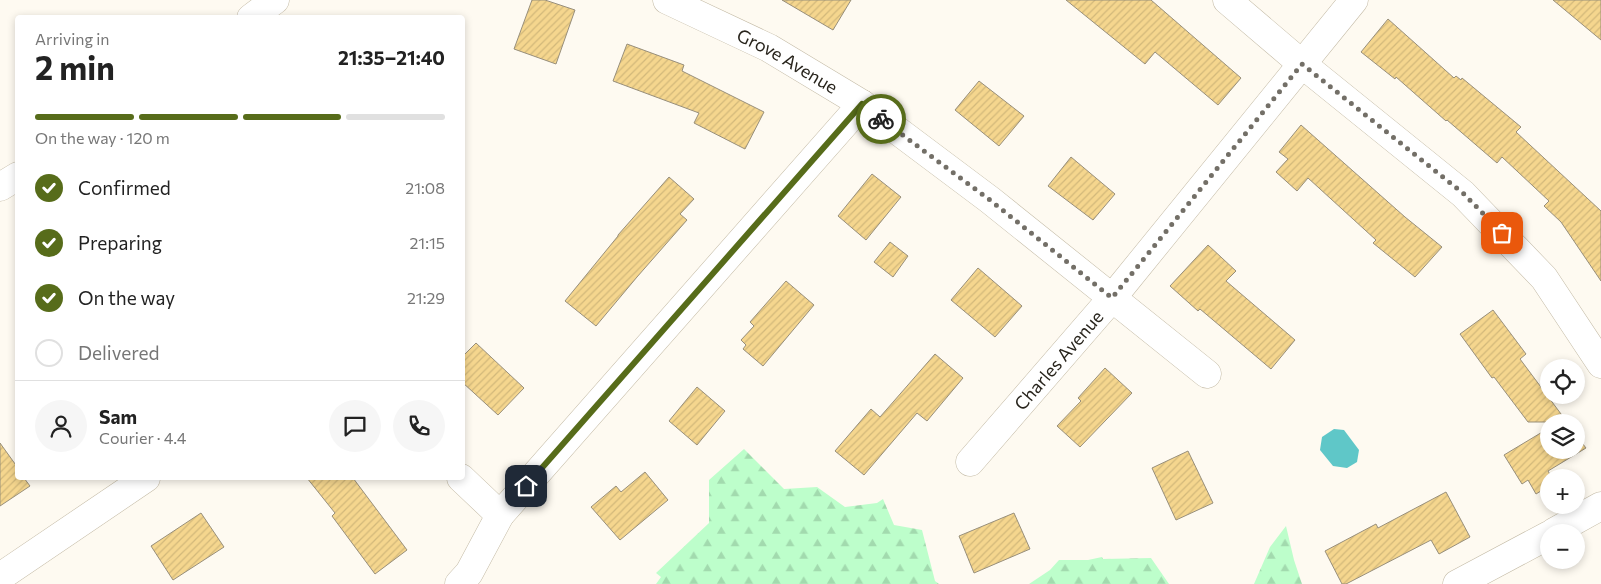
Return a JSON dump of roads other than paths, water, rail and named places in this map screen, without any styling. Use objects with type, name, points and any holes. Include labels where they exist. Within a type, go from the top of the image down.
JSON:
[{"type":"street","points":[[255,15],[275,0]]},
{"type":"street","name":"Grove Avenue","points":[[667,0],[769,48],[862,104],[990,200],[1207,374]]},
{"type":"street","points":[[1228,0],[1302,64],[1464,194],[1544,278],[1601,364]]},
{"type":"street","name":"Charles Avenue","points":[[970,462],[1112,298],[1354,0]]},
{"type":"street","points":[[458,584],[469,573],[500,515],[862,104]]},
{"type":"street","points":[[0,187],[15,178]]},
{"type":"street","points":[[0,577],[143,480]]},
{"type":"street","points":[[463,480],[500,515]]},
{"type":"street","points":[[1568,524],[1601,506]]},
{"type":"street","points":[[1457,584],[1540,540]]},
{"type":"water","points":[[1334,429],[1344,430],[1359,450],[1357,462],[1347,468],[1333,466],[1320,450],[1322,437]]}]
